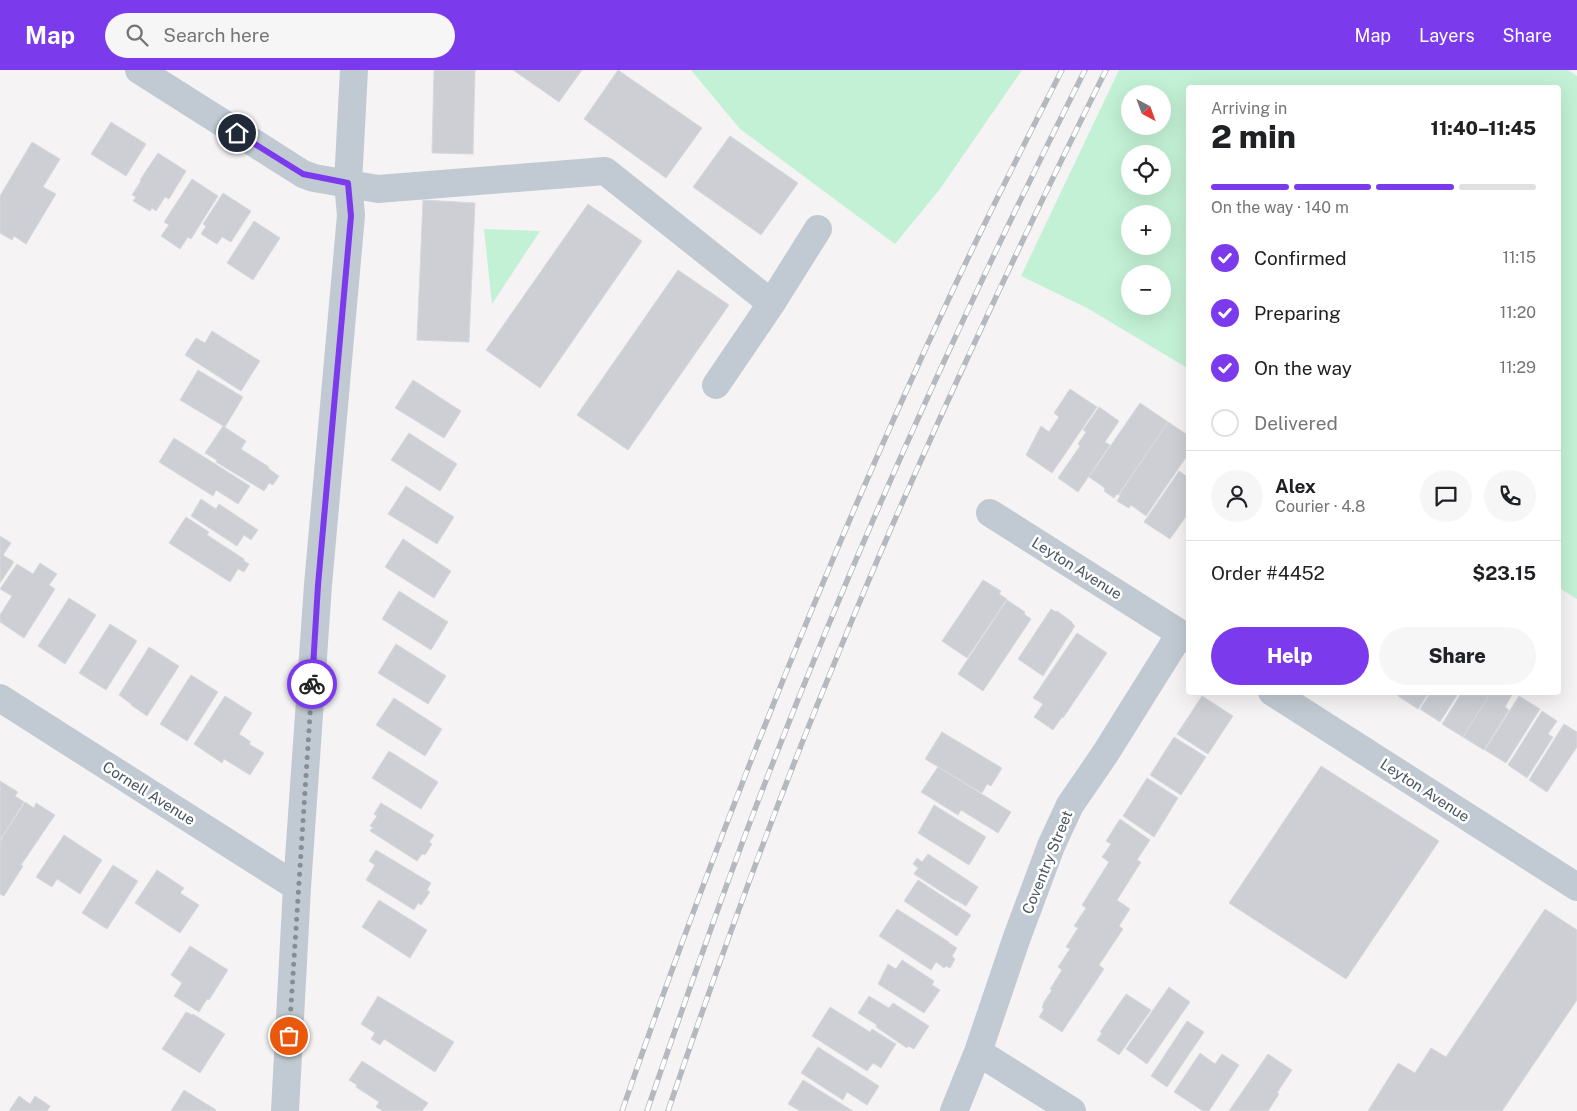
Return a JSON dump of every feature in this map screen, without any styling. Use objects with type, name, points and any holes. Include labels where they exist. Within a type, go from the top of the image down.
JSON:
[{"type":"street","points":[[139,70],[303,174],[378,188],[605,171],[771,304]]},
{"type":"street","points":[[285,1111],[318,585],[351,216],[348,183],[354,70]]},
{"type":"street","points":[[716,385],[771,304],[818,229]]},
{"type":"street","name":"Leyton Avenue","points":[[990,513],[1185,636]]},
{"type":"street","name":"Coventry Street","points":[[954,1111],[978,1052],[1017,937],[1051,846],[1070,805],[1185,636]]},
{"type":"street","name":"Leyton Avenue","points":[[1277,695],[1577,887]]},
{"type":"street","name":"Cornell Avenue","points":[[0,698],[298,887]]},
{"type":"street","points":[[978,1052],[1072,1111]]},
{"type":"green space","points":[[691,70],[1022,70],[940,189],[895,244],[740,129]]},
{"type":"green space","points":[[1119,70],[1568,70],[1577,76],[1577,599],[1561,589],[1561,85],[1186,85],[1186,367],[1087,308],[1021,276]]},
{"type":"green space","points":[[484,229],[540,231],[492,304]]},
{"type":"building","points":[[434,70],[475,70],[473,154],[432,153]]},
{"type":"building","points":[[513,70],[582,70],[559,102]]},
{"type":"building","points":[[618,70],[702,128],[666,178],[584,119]]},
{"type":"building","points":[[111,122],[146,144],[126,176],[91,154]]},
{"type":"building","points":[[730,136],[798,183],[761,235],[693,187]]},
{"type":"building","points":[[32,142],[60,159],[43,187],[56,194],[26,244],[14,236],[12,240],[0,233],[0,196]]},
{"type":"building","points":[[158,153],[186,171],[169,199],[165,197],[156,211],[152,208],[150,211],[133,201],[136,197],[132,195]]},
{"type":"building","points":[[192,179],[218,196],[191,239],[188,237],[180,249],[161,236],[169,225],[164,222]]},
{"type":"building","points":[[223,193],[251,211],[231,242],[222,237],[217,244],[201,234],[206,226],[203,224]]},
{"type":"building","points":[[423,200],[475,203],[469,342],[417,340]]},
{"type":"building","points":[[588,204],[642,241],[540,388],[486,350]]},
{"type":"building","points":[[254,221],[280,238],[253,280],[227,263]]},
{"type":"building","points":[[678,270],[729,305],[628,450],[577,415]]},
{"type":"building","points":[[212,331],[260,361],[241,391],[185,355],[196,338],[205,343]]},
{"type":"building","points":[[198,370],[243,397],[225,427],[180,400]]},
{"type":"building","points":[[413,380],[461,411],[444,438],[395,408]]},
{"type":"building","points":[[1070,389],[1097,407],[1052,473],[1026,455],[1041,426],[1049,432],[1059,417],[1054,413]]},
{"type":"building","points":[[1140,403],[1168,422],[1118,495],[1114,498],[1104,491],[1105,488],[1089,477]]},
{"type":"building","points":[[1099,407],[1119,421],[1105,442],[1110,445],[1078,492],[1058,478],[1080,446],[1078,444],[1086,432],[1083,430]]},
{"type":"building","points":[[1168,422],[1186,434],[1186,457],[1146,516],[1131,505],[1129,508],[1117,501],[1119,495]]},
{"type":"building","points":[[223,426],[246,441],[241,449],[269,467],[279,476],[273,485],[269,483],[264,491],[216,462],[217,460],[205,453]]},
{"type":"building","points":[[409,433],[457,464],[440,491],[391,460]]},
{"type":"building","points":[[174,438],[250,486],[238,504],[216,490],[213,496],[159,462]]},
{"type":"building","points":[[1179,471],[1186,476],[1186,516],[1170,539],[1144,522]]},
{"type":"building","points":[[406,486],[454,517],[437,544],[388,514]]},
{"type":"building","points":[[201,499],[216,509],[219,504],[258,530],[251,540],[244,535],[237,546],[191,516]]},
{"type":"building","points":[[186,517],[209,532],[207,535],[244,559],[249,564],[244,572],[238,569],[230,582],[169,543]]},
{"type":"building","points":[[0,536],[11,543],[3,555],[14,562],[0,583]]},
{"type":"building","points":[[403,539],[451,571],[434,598],[385,567]]},
{"type":"building","points":[[40,563],[57,574],[49,585],[55,589],[24,638],[0,622],[0,615],[12,596],[0,589],[17,564],[33,574]]},
{"type":"building","points":[[983,580],[1001,591],[999,594],[1007,599],[967,658],[942,641]]},
{"type":"building","points":[[399,591],[448,622],[431,650],[382,619]]},
{"type":"building","points":[[69,598],[96,615],[65,664],[38,646]]},
{"type":"building","points":[[1007,600],[1025,612],[1024,614],[1031,619],[983,691],[958,674]]},
{"type":"building","points":[[1051,609],[1057,611],[1075,626],[1043,676],[1018,659]]},
{"type":"building","points":[[110,624],[137,641],[106,690],[79,673]]},
{"type":"building","points":[[1077,633],[1107,653],[1053,730],[1034,717],[1043,704],[1033,698]]},
{"type":"building","points":[[396,644],[446,676],[428,704],[378,673]]},
{"type":"building","points":[[149,647],[179,666],[147,716],[119,695]]},
{"type":"building","points":[[191,675],[218,692],[187,741],[160,724]]},
{"type":"building","points":[[1398,695],[1427,695],[1418,709]]},
{"type":"building","points":[[1429,695],[1457,695],[1440,722],[1420,709]]},
{"type":"building","points":[[1460,695],[1489,695],[1463,737],[1442,724]]},
{"type":"building","points":[[1489,695],[1512,695],[1505,707],[1509,710],[1484,750],[1463,737]]},
{"type":"building","points":[[225,696],[252,713],[239,734],[251,742],[249,744],[264,753],[250,775],[224,759],[222,763],[194,744]]},
{"type":"building","points":[[1202,696],[1233,716],[1208,754],[1177,734]]},
{"type":"building","points":[[1519,696],[1540,709],[1506,763],[1485,750]]},
{"type":"building","points":[[394,698],[442,729],[425,756],[376,725]]},
{"type":"building","points":[[1542,711],[1557,721],[1548,734],[1553,737],[1527,778],[1508,765]]},
{"type":"building","points":[[1564,724],[1577,732],[1577,747],[1547,792],[1529,780]]},
{"type":"building","points":[[942,732],[1002,768],[991,786],[987,784],[982,793],[925,759]]},
{"type":"building","points":[[1174,737],[1206,757],[1181,795],[1150,775]]},
{"type":"building","points":[[389,751],[438,782],[421,809],[372,778]]},
{"type":"building","points":[[1321,766],[1439,841],[1346,979],[1229,903]]},
{"type":"building","points":[[938,767],[1011,812],[998,833],[961,810],[958,815],[921,792]]},
{"type":"building","points":[[1147,778],[1178,798],[1154,837],[1123,816]]},
{"type":"building","points":[[0,781],[18,792],[15,796],[24,802],[0,840]]},
{"type":"building","points":[[25,802],[34,808],[36,803],[55,815],[21,865],[23,866],[4,896],[0,894],[0,841]]},
{"type":"building","points":[[381,803],[434,835],[429,842],[432,844],[425,855],[422,854],[417,861],[370,831],[373,827],[370,826],[377,816],[374,814]]},
{"type":"building","points":[[934,805],[986,837],[969,865],[918,833]]},
{"type":"building","points":[[1120,819],[1150,840],[1137,860],[1141,862],[1117,900],[1130,909],[1119,926],[1123,929],[1099,965],[1104,969],[1062,1032],[1039,1017],[1044,1009],[1042,1008],[1044,1002],[1052,990],[1050,989],[1062,970],[1058,967],[1070,949],[1066,947],[1078,928],[1074,926],[1086,908],[1082,905],[1109,862],[1102,857],[1111,844],[1106,841]]},
{"type":"building","points":[[64,835],[102,860],[80,894],[57,879],[52,887],[36,877]]},
{"type":"building","points":[[376,850],[431,883],[427,890],[430,892],[421,905],[418,903],[414,910],[366,880],[375,865],[369,861]]},
{"type":"building","points":[[928,854],[978,887],[966,906],[914,874],[918,868],[913,864],[917,858],[922,862]]},
{"type":"building","points":[[113,865],[138,881],[107,929],[82,913]]},
{"type":"building","points":[[157,870],[184,888],[180,893],[199,905],[180,933],[135,903]]},
{"type":"building","points":[[918,880],[971,915],[957,936],[904,901]]},
{"type":"building","points":[[379,900],[427,930],[410,958],[362,927]]},
{"type":"building","points":[[897,909],[957,948],[952,956],[955,959],[950,968],[946,966],[944,968],[936,962],[931,970],[879,936]]},
{"type":"building","points":[[1545,909],[1577,930],[1577,1000],[1502,1111],[1368,1111],[1398,1063],[1415,1073],[1431,1048],[1446,1057]]},
{"type":"building","points":[[190,946],[228,970],[199,1012],[174,996],[182,983],[171,975]]},
{"type":"building","points":[[902,960],[934,981],[932,985],[940,990],[924,1013],[878,984],[888,964],[896,969]]},
{"type":"building","points":[[1169,987],[1190,1002],[1147,1064],[1126,1049]]},
{"type":"building","points":[[1126,994],[1151,1010],[1119,1055],[1097,1040],[1102,1033],[1100,1032]]},
{"type":"building","points":[[378,996],[454,1042],[435,1072],[384,1039],[380,1045],[371,1039],[375,1033],[361,1024]]},
{"type":"building","points":[[869,996],[889,1008],[893,1003],[929,1026],[914,1049],[908,1046],[907,1048],[858,1013]]},
{"type":"building","points":[[830,1007],[870,1032],[872,1029],[896,1044],[881,1068],[873,1063],[867,1071],[812,1036]]},
{"type":"building","points":[[186,1012],[193,1014],[225,1034],[200,1073],[162,1049]]},
{"type":"building","points":[[1187,1021],[1204,1032],[1167,1087],[1151,1076]]},
{"type":"building","points":[[818,1047],[879,1086],[867,1105],[847,1092],[843,1100],[801,1073]]},
{"type":"building","points":[[1200,1053],[1215,1064],[1222,1054],[1239,1065],[1209,1111],[1203,1111],[1174,1092]]},
{"type":"building","points":[[1268,1054],[1292,1070],[1268,1111],[1229,1111]]},
{"type":"building","points":[[362,1061],[428,1103],[422,1111],[383,1111],[376,1107],[379,1102],[356,1087],[357,1085],[349,1080]]},
{"type":"building","points":[[803,1080],[853,1111],[800,1111],[788,1104]]},
{"type":"building","points":[[184,1090],[216,1110],[171,1111]]},
{"type":"building","points":[[19,1096],[30,1104],[35,1096],[50,1106],[47,1111],[9,1111]]},
{"type":"railway","points":[[622,1111],[696,904],[817,596],[860,495],[951,294],[1062,70]]},
{"type":"railway","points":[[647,1111],[738,853],[828,627],[951,346],[1039,161],[1085,70]]},
{"type":"railway","points":[[668,1111],[768,830],[865,588],[964,364],[1106,70]]},
{"type":"way so far","points":[[289,1036],[312,684]]},
{"type":"route","points":[[237,133],[303,174],[314,178],[348,183],[351,216],[318,585],[312,684]]}]
